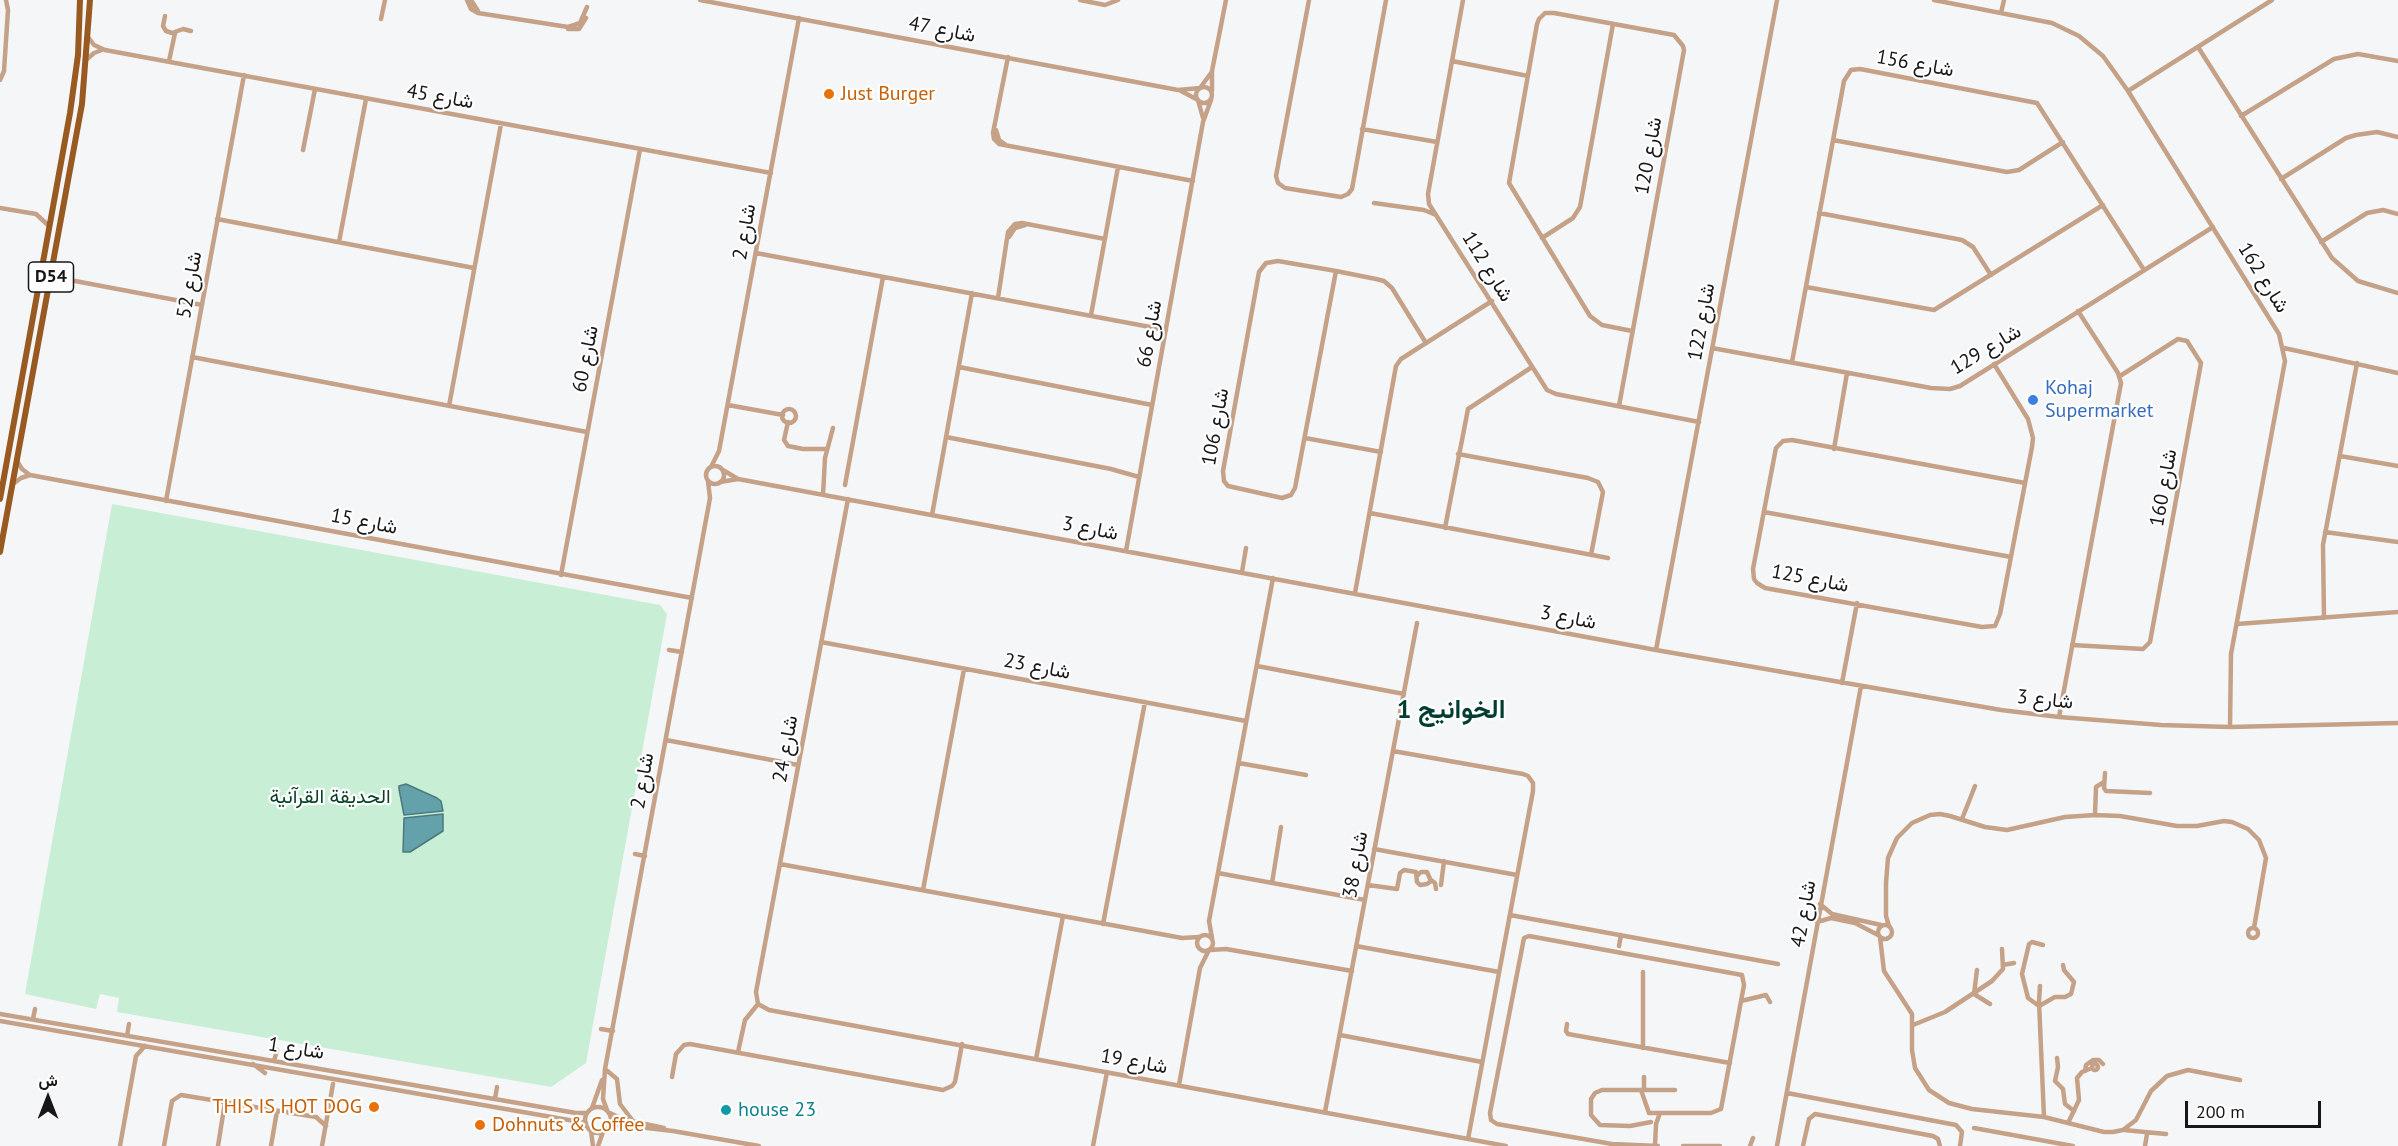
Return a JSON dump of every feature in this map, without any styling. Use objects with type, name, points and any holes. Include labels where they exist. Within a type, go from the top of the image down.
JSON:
[{"type":"main road","name":"D54","points":[[0,499],[72,98],[78,55],[80,0]]},
{"type":"main road","name":"D54","points":[[0,552],[84,89],[90,0]]},
{"type":"main road","points":[[78,55],[78,86],[84,89]]},
{"type":"main road","points":[[72,98],[78,103],[76,135]]},
{"type":"street","points":[[0,80],[4,70],[8,10],[6,0]]},
{"type":"street","points":[[381,19],[384,0]]},
{"type":"street","points":[[469,0],[476,9],[490,15],[568,27],[578,24],[584,18],[588,0]]},
{"type":"street","name":"شارع 47","points":[[700,0],[728,2],[800,18],[1178,90],[1198,100]]},
{"type":"street","points":[[1080,0],[1106,4],[1118,0]]},
{"type":"street","points":[[1212,71],[1196,93],[1198,100],[1205,103],[1211,100],[1212,71],[1226,0]]},
{"type":"street","points":[[1309,0],[1277,180],[1284,187],[1332,196],[1346,195],[1350,191],[1386,0]]},
{"type":"street","points":[[1418,209],[1428,197],[1463,0]]},
{"type":"street","name":"شارع 122","points":[[1656,650],[1777,0]]},
{"type":"street","name":"شارع 162","points":[[1934,0],[2052,23],[2079,36],[2103,56],[2128,91],[2276,327],[2284,348],[2284,367],[2236,624],[2230,669],[2230,727]]},
{"type":"street","points":[[2001,13],[2004,0]]},
{"type":"street","points":[[2128,91],[2272,0]]},
{"type":"street","name":"شارع 120","points":[[1528,76],[1539,19],[1545,13],[1674,35],[1681,41],[1684,50],[1619,406]]},
{"type":"street","points":[[165,16],[164,28],[169,32],[175,33],[183,29],[191,31]]},
{"type":"street","name":"شارع 2","points":[[711,467],[719,451],[800,18]]},
{"type":"street","points":[[1542,238],[1573,218],[1580,207],[1613,24]]},
{"type":"street","points":[[169,61],[175,33]]},
{"type":"street","name":"شارع 45","points":[[88,36],[94,45],[105,50],[771,173]]},
{"type":"street","points":[[2198,47],[2332,258],[2348,275],[2369,286],[2398,293]]},
{"type":"street","points":[[86,60],[94,53],[105,50]]},
{"type":"street","points":[[2241,116],[2334,59],[2358,54],[2398,61]]},
{"type":"street","points":[[1008,57],[993,136],[996,142],[1193,181]]},
{"type":"street","points":[[1452,61],[1528,76],[1509,183],[1594,320],[1602,325],[1632,331]]},
{"type":"street","name":"شارع 156","points":[[1792,362],[1845,76],[1856,69],[2033,101],[2041,106],[2144,270]]},
{"type":"street","name":"شارع 52","points":[[166,501],[244,75]]},
{"type":"street","points":[[1200,88],[1207,87],[1212,91]]},
{"type":"street","name":"شارع 47","points":[[1178,90],[1200,88]]},
{"type":"street","points":[[303,150],[315,89]]},
{"type":"street","points":[[339,242],[366,99]]},
{"type":"street","name":"شارع 66","points":[[1198,100],[1203,122]]},
{"type":"street","name":"شارع 66","points":[[1126,551],[1203,122],[1211,100]]},
{"type":"street","points":[[449,406],[501,124]]},
{"type":"street","points":[[1362,129],[1437,142]]},
{"type":"street","points":[[2281,179],[2356,135],[2377,132],[2398,137]]},
{"type":"street","points":[[1833,140],[2007,172],[2019,170],[2063,142]]},
{"type":"street","name":"شارع 60","points":[[561,575],[640,149]]},
{"type":"street","points":[[1091,315],[1118,167]]},
{"type":"street","name":"شارع 112","points":[[1428,197],[1436,215],[1544,386],[1551,392],[1699,422]]},
{"type":"street","points":[[1374,202],[1418,209],[1436,215]]},
{"type":"street","points":[[1806,287],[1934,310],[2103,206]]},
{"type":"street","points":[[0,208],[36,214],[45,213],[54,207]]},
{"type":"street","points":[[2321,242],[2367,213],[2383,210],[2398,214]]},
{"type":"street","points":[[1819,213],[1962,240],[1973,247],[1992,275]]},
{"type":"street","points":[[36,214],[50,228]]},
{"type":"street","points":[[218,219],[474,268]]},
{"type":"street","points":[[998,298],[1008,232],[1012,226],[1019,223],[1105,239]]},
{"type":"street","name":"شارع 129","points":[[1712,348],[1941,389],[1960,386],[2213,227]]},
{"type":"street","points":[[756,253],[1166,330]]},
{"type":"street","name":"شارع 106","points":[[1274,260],[1336,271],[1295,488],[1291,495],[1282,498],[1228,486],[1224,481],[1223,471],[1259,272],[1266,262],[1274,260]]},
{"type":"street","points":[[1336,271],[1387,283],[1426,343]]},
{"type":"street","points":[[845,484],[883,277]]},
{"type":"street","points":[[75,281],[202,305]]},
{"type":"street","points":[[932,515],[972,293]]},
{"type":"street","points":[[1355,593],[1396,366],[1401,359],[1492,302]]},
{"type":"street","points":[[2059,717],[2120,386],[2120,376],[2079,311]]},
{"type":"street","name":"شارع 160","points":[[2072,645],[2143,649],[2150,642],[2201,363],[2187,341],[2178,339],[2120,376]]},
{"type":"street","points":[[2284,348],[2398,373]]},
{"type":"street","points":[[192,357],[587,432]]},
{"type":"street","points":[[2324,618],[2322,572],[2325,532],[2357,363]]},
{"type":"street","name":"شارع 125","points":[[1994,364],[2025,412],[2032,428],[2032,447],[1999,620],[1995,626],[1988,628],[1766,588],[1756,583],[1753,574],[1775,453],[1779,444],[1788,440],[2025,483]]},
{"type":"street","points":[[959,367],[1152,405]]},
{"type":"street","points":[[1444,528],[1468,409],[1532,367]]},
{"type":"street","points":[[1834,448],[1847,373]]},
{"type":"street","points":[[728,405],[783,415]]},
{"type":"street","points":[[786,409],[795,412],[793,421],[788,422],[783,421],[786,409]]},
{"type":"street","points":[[788,422],[784,440],[788,446],[803,449],[827,449]]},
{"type":"street","points":[[823,495],[827,449],[833,428]]},
{"type":"street","points":[[946,437],[1111,469],[1139,477]]},
{"type":"street","points":[[1305,438],[1381,452]]},
{"type":"street","name":"شارع 2","points":[[719,451],[722,470]]},
{"type":"street","points":[[1458,454],[1599,482],[1603,492],[1591,555]]},
{"type":"street","points":[[2340,456],[2398,466]]},
{"type":"street","points":[[17,461],[30,475]]},
{"type":"street","points":[[711,467],[722,470],[724,477],[719,483],[708,481],[707,473],[711,467]]},
{"type":"street","name":"شارع 3","points":[[722,470],[738,479],[1656,650],[1968,705],[2059,717],[2162,725],[2230,727],[2398,723]]},
{"type":"street","points":[[13,484],[30,475]]},
{"type":"street","name":"شارع 15","points":[[30,475],[692,598]]},
{"type":"street","name":"شارع 3","points":[[719,483],[738,479]]},
{"type":"street","name":"شارع 2","points":[[590,1111],[605,1069],[613,1031],[710,498],[708,481]]},
{"type":"street","name":"شارع 2","points":[[710,498],[719,483]]},
{"type":"street","name":"شارع 24","points":[[758,1004],[756,992],[848,499]]},
{"type":"street","points":[[1764,512],[2011,557]]},
{"type":"street","points":[[1370,513],[1608,558]]},
{"type":"street","points":[[2325,532],[2398,542]]},
{"type":"street","points":[[1242,572],[1245,548]]},
{"type":"street","points":[[1179,1085],[1200,968],[1196,941],[1209,921],[1273,578]]},
{"type":"street","points":[[1842,683],[1857,603]]},
{"type":"street","points":[[2236,624],[2398,612]]},
{"type":"street","name":"شارع 38","points":[[1325,1112],[1417,623]]},
{"type":"street","name":"شارع 23","points":[[821,642],[1246,722]]},
{"type":"street","points":[[669,650],[682,652]]},
{"type":"street","points":[[1257,666],[1404,694]]},
{"type":"street","points":[[923,890],[964,669]]},
{"type":"street","name":"شارع 42","points":[[1777,1146],[1861,686]]},
{"type":"street","points":[[1103,924],[1144,702]]},
{"type":"street","points":[[666,740],[798,765]]},
{"type":"street","points":[[1393,751],[1523,774],[1532,780],[1533,791],[1468,1139]]},
{"type":"street","points":[[1239,763],[1306,775]]},
{"type":"street","points":[[2105,773],[2106,790],[2150,793]]},
{"type":"street","points":[[2095,815],[2096,787],[2104,782]]},
{"type":"street","points":[[1962,819],[1976,786]]},
{"type":"street","points":[[2166,1134],[2123,1130],[2104,1132],[2044,1117],[1960,1107],[1938,1097],[1923,1083],[1915,1068],[1912,1050],[1913,1025],[1909,1006],[1891,985],[1884,971],[1878,929],[1884,925],[1886,916],[1888,858],[1897,838],[1912,823],[1930,815],[1950,816],[1984,827],[2007,830],[2065,817],[2095,815],[2133,818],[2177,826],[2232,822],[2248,829],[2259,840],[2266,858],[2254,928]]},
{"type":"street","points":[[1272,883],[1281,827]]},
{"type":"street","points":[[1374,849],[1517,874]]},
{"type":"street","points":[[635,854],[645,856]]},
{"type":"street","points":[[1425,871],[1427,858]]},
{"type":"street","points":[[1441,885],[1444,861]]},
{"type":"street","points":[[780,864],[1182,938],[1208,935],[1226,949]]},
{"type":"street","points":[[1368,885],[1397,889],[1402,871],[1416,872],[1418,875]]},
{"type":"street","points":[[1418,875],[1425,871]]},
{"type":"street","points":[[1425,871],[1436,885],[1436,889]]},
{"type":"street","points":[[1218,873],[1365,900]]},
{"type":"street","points":[[1418,875],[1417,882],[1420,885],[1427,884],[1431,880]]},
{"type":"street","points":[[1820,904],[1832,914],[1884,925],[1892,934],[1886,939],[1882,948]]},
{"type":"street","points":[[1510,915],[1778,964]]},
{"type":"street","points":[[1036,1059],[1063,916]]},
{"type":"street","points":[[1817,922],[1831,918],[1855,923],[1886,939]]},
{"type":"street","points":[[1200,968],[1213,946],[1209,921]]},
{"type":"street","points":[[1618,949],[1621,935]]},
{"type":"street","points":[[1649,1113],[1660,1113],[1711,1113],[1718,1111],[1722,1106],[1745,982],[1739,973],[1618,949],[1529,936],[1524,938],[1490,1118],[1497,1124],[1612,1144],[1656,1146],[1656,1127],[1660,1113]]},
{"type":"street","points":[[1182,938],[1203,952],[1226,949],[1352,972]]},
{"type":"street","points":[[2039,1006],[2027,996],[2022,974],[2030,943],[2043,945]]},
{"type":"street","points":[[1356,946],[1499,972]]},
{"type":"street","points":[[1913,1025],[1940,1014],[1974,994],[2002,972],[2002,949]]},
{"type":"street","points":[[2003,965],[2014,963]]},
{"type":"street","points":[[2039,1006],[2055,997],[2068,996],[2073,990],[2074,982],[2064,970],[2064,965]]},
{"type":"street","points":[[1974,994],[1977,970]]},
{"type":"street","points":[[1643,972],[1643,1048]]},
{"type":"street","points":[[2040,986],[2044,1117]]},
{"type":"street","points":[[1974,994],[1990,1005]]},
{"type":"street","points":[[1741,1001],[1766,995],[1770,1002]]},
{"type":"street","points":[[738,1052],[745,1020],[758,1004]]},
{"type":"street","name":"شارع 19","points":[[758,1004],[769,1010],[1506,1146]]},
{"type":"street","points":[[33,1020],[35,1009]]},
{"type":"street","name":"شارع 1","points":[[0,1014],[576,1113],[590,1111]]},
{"type":"street","name":"شارع 1","points":[[0,1021],[586,1123]]},
{"type":"street","points":[[127,1036],[129,1024]]},
{"type":"street","points":[[1567,1024],[1568,1035],[1730,1063]]},
{"type":"street","points":[[601,1029],[613,1031]]},
{"type":"street","points":[[1340,1035],[1482,1062]]},
{"type":"street","points":[[130,1043],[136,1056]]},
{"type":"street","points":[[672,1077],[676,1054],[684,1045],[696,1044],[943,1090],[955,1082],[962,1044]]},
{"type":"street","points":[[120,1146],[136,1056],[145,1046]]},
{"type":"street","points":[[274,1061],[277,1050]]},
{"type":"street","points":[[2057,1058],[2055,1081],[2064,1091],[2065,1104],[2074,1111]]},
{"type":"street","points":[[2068,1123],[2079,1100],[2077,1078],[2092,1068],[2096,1070],[2102,1064],[2099,1060],[2093,1060],[2086,1065],[2085,1071]]},
{"type":"street","points":[[253,1064],[265,1073]]},
{"type":"street","points":[[605,1069],[616,1079],[620,1104],[633,1121]]},
{"type":"street","name":"شارع 2","points":[[605,1069],[603,1099],[608,1112]]},
{"type":"street","points":[[2123,1130],[2136,1120],[2151,1091],[2167,1076],[2188,1070],[2240,1080]]},
{"type":"street","points":[[1093,1146],[1107,1072]]},
{"type":"street","points":[[1644,1077],[1643,1090],[1651,1122],[1656,1127]]},
{"type":"street","points":[[322,1146],[333,1084]]},
{"type":"street","points":[[495,1099],[497,1087]]},
{"type":"street","points":[[1651,1122],[1637,1125],[1604,1126],[1594,1121],[1591,1115],[1591,1099],[1598,1091],[1675,1090]]},
{"type":"street","points":[[1786,1093],[1956,1125],[1962,1132],[1960,1146]]},
{"type":"street","points":[[164,1146],[171,1104],[176,1096],[181,1095],[316,1118],[326,1126]]},
{"type":"street","points":[[218,1146],[225,1102]]},
{"type":"street","points":[[593,1146],[591,1131],[586,1123],[590,1111],[600,1107],[617,1118],[673,1131]]},
{"type":"street","points":[[271,1146],[277,1111]]},
{"type":"street","points":[[316,1118],[328,1112]]},
{"type":"street","points":[[608,1112],[611,1122],[609,1127]]},
{"type":"street","points":[[1803,1146],[1809,1119],[1815,1114],[1933,1136],[1938,1139],[1940,1146]]},
{"type":"street","points":[[598,1146],[603,1132],[609,1127],[621,1125],[673,1131],[759,1146]]},
{"type":"street","points":[[1974,1128],[2073,1146]]},
{"type":"street","points":[[591,1131],[603,1132]]},
{"type":"street","points":[[2145,1146],[2147,1134]]},
{"type":"street","points":[[1750,1146],[1753,1138]]},
{"type":"street","points":[[1683,1146],[1720,1146]]},
{"type":"green space","name":"الحديقة القرآنية","points":[[112,504],[660,605],[667,614],[586,1063],[551,1087],[117,1012],[119,998],[100,994],[96,1009],[25,994]]},
{"type":"water","points":[[406,784],[437,798],[441,801],[443,811],[404,815],[399,786]]},
{"type":"water","points":[[443,814],[443,831],[410,852],[403,852],[404,818]]},
{"type":"place","name":"Just Burger","points":[[829,94]]},
{"type":"place","name":"Kohaj Supermarket","points":[[2033,400]]},
{"type":"place","name":"THIS IS HOT DOG","points":[[374,1107]]},
{"type":"place","name":"house 23","points":[[726,1110]]},
{"type":"place","name":"Dohnuts & Coffee","points":[[480,1125]]},
{"type":"district","name":"الخوانيج 1","points":[[1451,711]]}]
